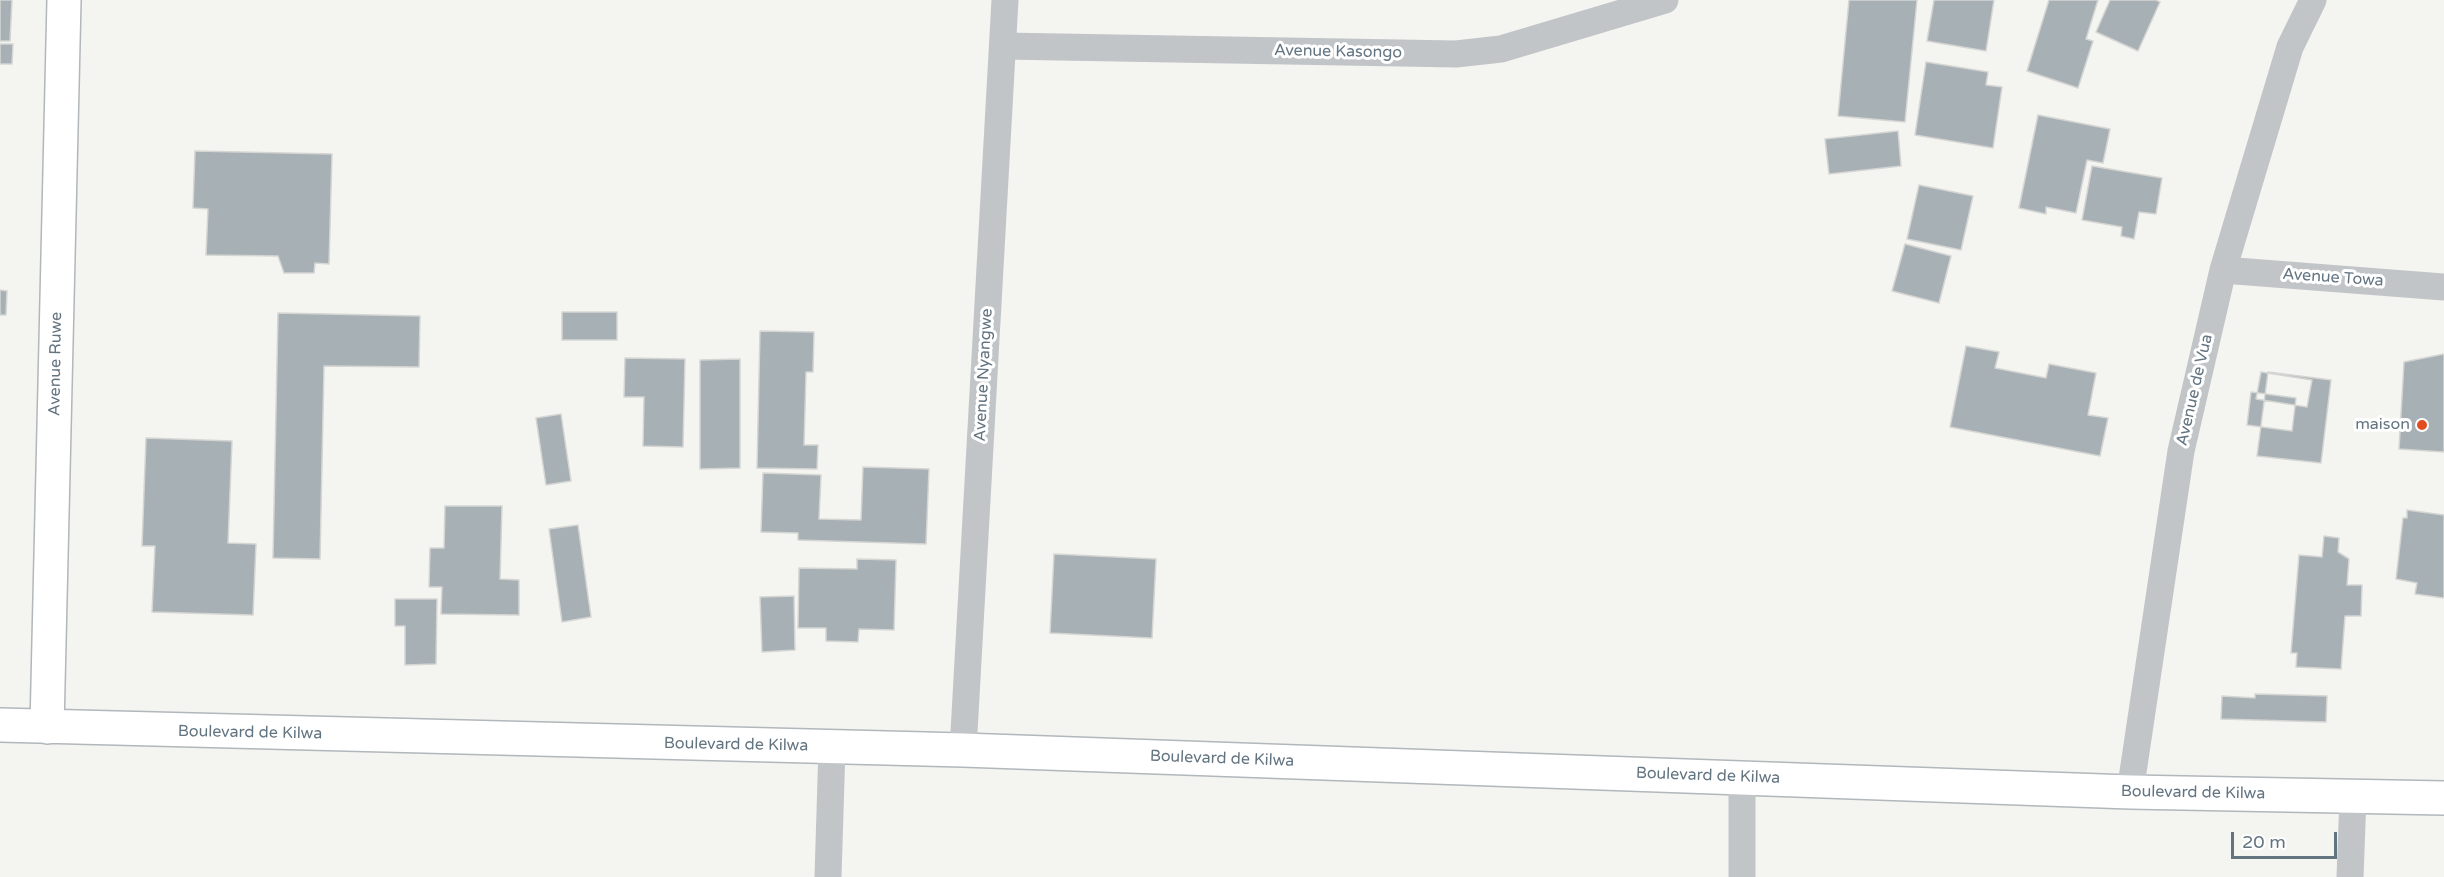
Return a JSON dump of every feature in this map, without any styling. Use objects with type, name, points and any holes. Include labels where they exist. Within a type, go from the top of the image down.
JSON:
[{"type":"street","name":"Avenue Ruwe","points":[[48,728],[64,0]]},
{"type":"street","name":"Avenue Nyangwe","points":[[963,750],[1005,0]]},
{"type":"street","name":"Avenue Kasongo","points":[[1003,46],[1456,54],[1501,49],[1665,0]]},
{"type":"street","name":"Avenue de Vua","points":[[2130,792],[2181,451],[2223,270],[2290,47],[2313,0]]},
{"type":"street","name":"Avenue Towa","points":[[2223,270],[2444,287]]},
{"type":"street","name":"Boulevard de Kilwa","points":[[0,725],[963,750],[2130,792],[2444,798]]},
{"type":"street","points":[[828,877],[832,747]]},
{"type":"street","points":[[1742,778],[1742,877]]},
{"type":"street","points":[[2350,877],[2353,796]]},
{"type":"building","points":[[0,0],[12,0],[10,41],[0,41]]},
{"type":"building","points":[[1849,0],[1917,0],[1905,122],[1838,116]]},
{"type":"building","points":[[1934,0],[1994,0],[1986,51],[1927,41]]},
{"type":"building","points":[[2049,0],[2098,0],[2086,39],[2093,41],[2078,88],[2027,71]]},
{"type":"building","points":[[2110,0],[2156,0],[2160,2],[2138,51],[2096,32]]},
{"type":"building","points":[[0,44],[13,44],[12,64],[0,64]]},
{"type":"building","points":[[1926,62],[1988,72],[1986,85],[2002,87],[1993,148],[1915,135]]},
{"type":"building","points":[[2038,115],[2110,129],[2103,163],[2087,160],[2076,213],[2046,207],[2046,214],[2019,208]]},
{"type":"building","points":[[1898,131],[1901,166],[1829,174],[1825,139]]},
{"type":"building","points":[[195,151],[332,154],[329,264],[315,263],[314,273],[284,273],[278,256],[206,255],[208,209],[193,208]]},
{"type":"building","points":[[2092,166],[2162,178],[2156,214],[2139,212],[2134,239],[2121,236],[2122,227],[2082,220]]},
{"type":"building","points":[[1919,185],[1973,196],[1961,250],[1907,239]]},
{"type":"building","points":[[1905,244],[1951,256],[1939,303],[1892,291]]},
{"type":"building","points":[[0,290],[7,291],[6,315],[0,315]]},
{"type":"building","points":[[562,312],[617,312],[617,340],[562,340]]},
{"type":"building","points":[[278,313],[420,316],[419,367],[324,366],[320,559],[273,558]]},
{"type":"building","points":[[760,331],[814,332],[813,372],[806,372],[804,445],[818,445],[817,469],[757,468]]},
{"type":"building","points":[[1966,346],[1999,352],[1995,368],[2046,378],[2049,364],[2096,373],[2088,415],[2108,418],[2100,456],[1950,427]]},
{"type":"building","name":"maison","points":[[2444,354],[2444,452],[2399,449],[2404,362]]},
{"type":"building","points":[[625,358],[685,359],[683,447],[643,446],[644,397],[624,397]]},
{"type":"building","points":[[740,359],[740,468],[700,469],[700,360]]},
{"type":"building","points":[[2261,372],[2312,380],[2307,407],[2256,399]]},
{"type":"building","points":[[2268,372],[2331,380],[2321,463],[2257,456]]},
{"type":"building","points":[[2251,392],[2296,398],[2292,431],[2247,425]]},
{"type":"building","points":[[561,414],[571,481],[546,485],[536,418]]},
{"type":"building","points":[[146,438],[232,441],[228,543],[256,544],[253,615],[152,612],[155,546],[142,546]]},
{"type":"building","points":[[863,467],[929,469],[926,544],[798,540],[798,533],[761,532],[763,473],[821,475],[819,519],[861,520]]},
{"type":"building","points":[[445,506],[502,506],[500,579],[519,580],[519,615],[441,614],[442,587],[429,587],[430,548],[444,548]]},
{"type":"building","points":[[2407,510],[2444,515],[2444,598],[2415,594],[2417,583],[2396,579],[2403,518],[2407,518]]},
{"type":"building","points":[[578,525],[591,617],[562,622],[549,529]]},
{"type":"building","points":[[2324,536],[2339,538],[2338,552],[2349,559],[2347,585],[2362,585],[2361,616],[2345,616],[2341,669],[2296,667],[2297,653],[2291,653],[2299,555],[2322,557]]},
{"type":"building","points":[[1054,554],[1156,559],[1152,638],[1050,633]]},
{"type":"building","points":[[857,559],[896,560],[894,630],[859,629],[858,642],[826,641],[826,628],[798,628],[799,568],[857,569]]},
{"type":"building","points":[[794,596],[795,650],[762,652],[760,597]]},
{"type":"building","points":[[395,599],[437,599],[436,664],[405,665],[405,626],[395,626]]},
{"type":"building","points":[[2255,694],[2327,696],[2326,722],[2221,719],[2222,696],[2255,698]]},
{"type":"place","name":"maison","points":[[2422,425]]}]
